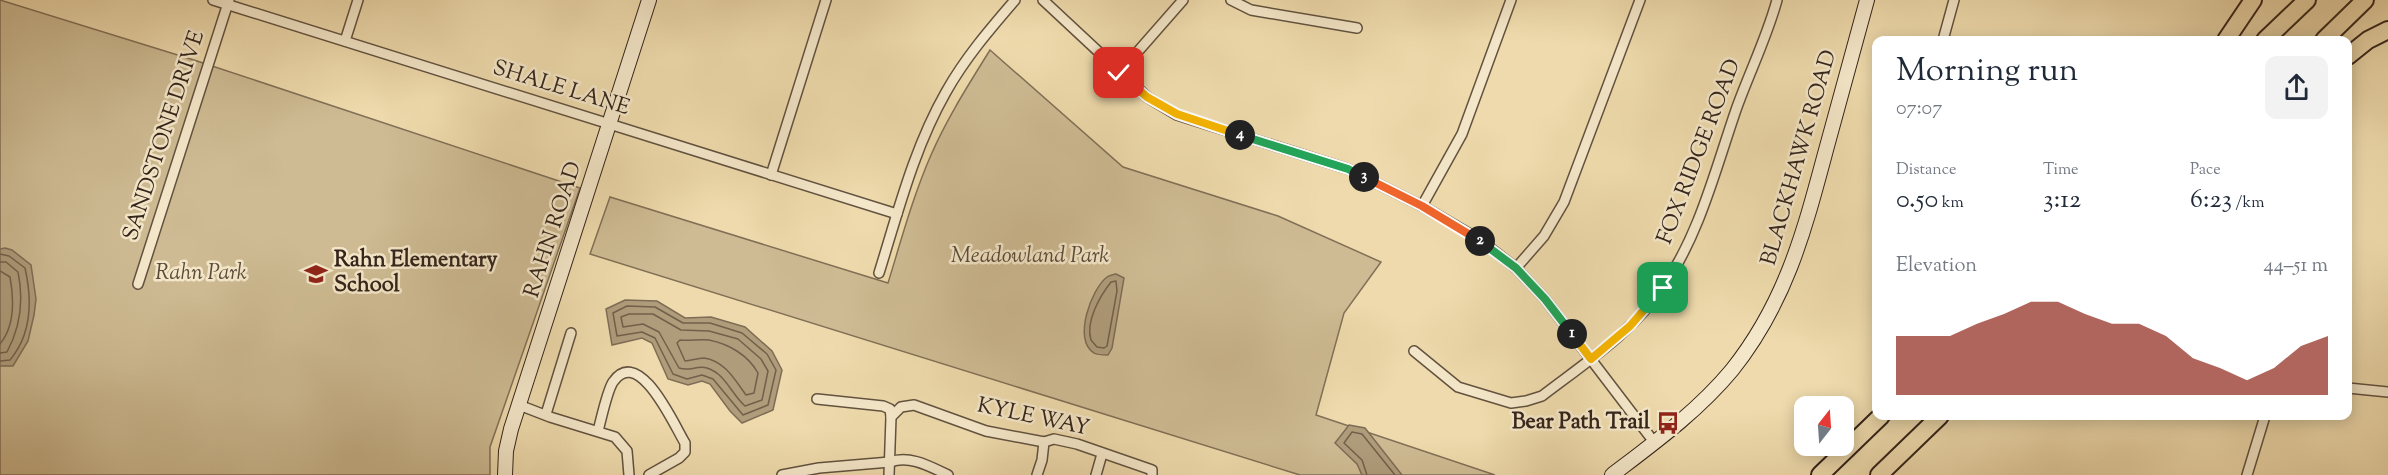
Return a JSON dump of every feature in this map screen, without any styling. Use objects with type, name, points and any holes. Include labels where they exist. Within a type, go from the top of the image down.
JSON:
[{"type":"highway","points":[[2229,36],[2253,0]]},
{"type":"highway","points":[[2269,36],[2307,0]]},
{"type":"highway","points":[[2328,36],[2365,0]]},
{"type":"highway","points":[[2352,53],[2368,40],[2388,30]]},
{"type":"highway","points":[[1820,475],[1877,420]]},
{"type":"highway","points":[[1879,475],[1936,420]]},
{"type":"street","name":"SHALE LANE","points":[[213,0],[229,2],[345,41],[897,214]]},
{"type":"street","points":[[345,41],[358,0]]},
{"type":"street","name":"RAHN ROAD","points":[[505,475],[506,450],[519,405],[649,0]]},
{"type":"street","points":[[771,175],[826,0]]},
{"type":"street","points":[[879,273],[918,150],[946,92],[982,38],[1015,0]]},
{"type":"street","points":[[1043,0],[1147,97],[1177,114],[1348,169],[1422,206],[1480,240],[1516,268],[1545,299],[1654,442]]},
{"type":"street","points":[[1119,73],[1183,0]]},
{"type":"street","points":[[1231,0],[1251,10],[1357,28]]},
{"type":"street","points":[[1422,206],[1462,134],[1511,0]]},
{"type":"street","points":[[1516,268],[1544,236],[1564,202],[1640,0]]},
{"type":"street","name":"FOX RIDGE ROAD","points":[[1414,351],[1458,387],[1511,403],[1542,396],[1630,326],[1663,288],[1687,247],[1745,86],[1769,30],[1777,0]]},
{"type":"street","name":"BLACKHAWK ROAD","points":[[1612,475],[1699,405],[1731,371],[1759,333],[1784,286],[1803,236],[1867,0]]},
{"type":"street","points":[[1944,36],[1954,0]]},
{"type":"street","name":"SANDSTONE DRIVE","points":[[138,284],[229,2]]},
{"type":"street","points":[[546,414],[571,333]]},
{"type":"street","points":[[598,431],[613,382],[622,375],[630,373],[639,374],[645,378],[685,443],[685,452],[679,458],[649,475]]},
{"type":"street","points":[[2352,388],[2388,392]]},
{"type":"street","points":[[817,399],[883,406],[890,409],[889,475]]},
{"type":"street","points":[[519,405],[615,437],[627,451],[628,475]]},
{"type":"street","name":"KYLE WAY","points":[[891,417],[901,407],[914,405],[986,431],[1077,444],[1152,470],[1152,475]]},
{"type":"street","points":[[2249,474],[2264,420]]},
{"type":"street","points":[[1037,475],[1042,460],[1044,441]]},
{"type":"street","points":[[1096,475],[1102,454]]},
{"type":"street","points":[[782,475],[819,468],[890,462],[900,459],[907,459],[948,475]]},
{"type":"green space","name":"Rahn Park","points":[[0,0],[197,61],[580,188],[490,447],[490,475],[0,475]]},
{"type":"green space","name":"Meadowland Park","points":[[990,50],[1123,167],[1278,216],[1381,262],[1344,313],[1316,415],[1495,475],[1300,475],[590,254],[610,197],[888,283],[913,202],[937,141]]},
{"type":"water","points":[[0,249],[12,250],[31,265],[36,299],[28,341],[13,366],[0,366]]},
{"type":"water","points":[[1116,274],[1124,278],[1112,348],[1108,355],[1097,354],[1088,346],[1084,326],[1090,302],[1101,283],[1107,277]]},
{"type":"water","points":[[625,300],[657,301],[685,318],[711,317],[745,327],[772,351],[782,370],[773,410],[742,423],[710,384],[702,381],[688,385],[668,379],[652,343],[642,338],[612,345],[606,309]]},
{"type":"water","points":[[1349,425],[1365,428],[1402,475],[1362,475],[1357,464],[1335,443]]},
{"type":"place","name":"Rahn Elementary School","points":[[316,274]]},
{"type":"place","name":"Bear Path Trail","points":[[1668,423]]},
{"type":"route","points":[[1119,73],[1147,97],[1177,114],[1348,169],[1422,206],[1480,240],[1516,268],[1545,299],[1591,359],[1630,326],[1663,288]]}]
